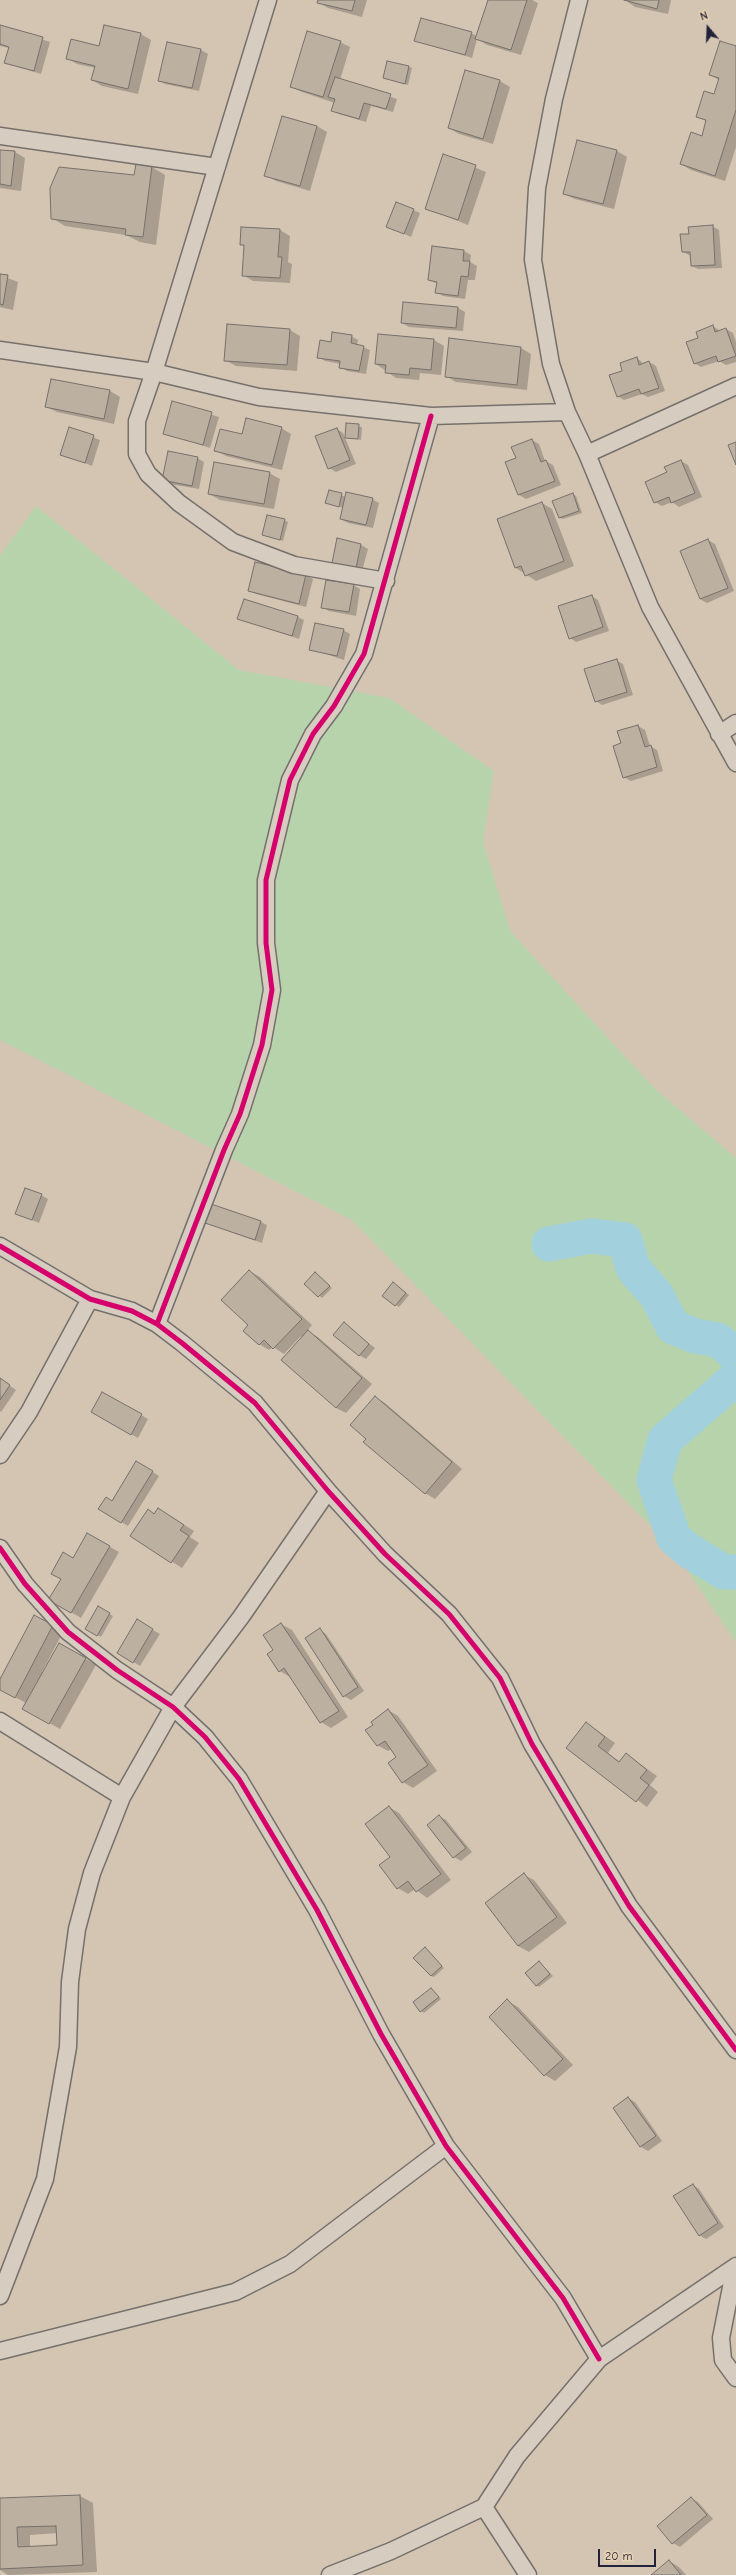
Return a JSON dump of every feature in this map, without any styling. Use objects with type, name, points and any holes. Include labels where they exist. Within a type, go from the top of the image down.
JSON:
[{"type":"street","points":[[268,0],[154,372],[137,421],[137,454],[148,474],[179,503],[233,542],[294,565],[386,581]]},
{"type":"street","points":[[579,0],[554,99],[537,188],[533,260],[551,364],[567,412],[588,454],[650,607],[736,763]]},
{"type":"street","points":[[0,136],[217,167]]},
{"type":"street","points":[[0,350],[154,372],[259,397],[431,416],[567,412]]},
{"type":"street","points":[[588,454],[736,386]]},
{"type":"street","points":[[157,1324],[224,1150],[240,1114],[262,1045],[272,990],[266,943],[266,880],[290,780],[313,734],[334,706],[364,654],[386,581],[431,416]]},
{"type":"street","points":[[719,734],[736,723]]},
{"type":"street","points":[[0,1246],[90,1299],[132,1311],[157,1324],[255,1403],[328,1491],[384,1554],[449,1614],[500,1678],[532,1744],[629,1906],[736,2050]]},
{"type":"street","points":[[0,1455],[29,1412],[90,1299]]},
{"type":"street","points":[[0,2296],[45,2179],[68,2047],[70,1982],[77,1929],[92,1873],[122,1797],[173,1707],[241,1616],[328,1491]]},
{"type":"street","points":[[0,1548],[24,1584],[68,1632],[117,1670],[173,1707],[205,1737],[239,1779],[316,1910],[381,2034],[446,2146],[563,2298],[599,2359]]},
{"type":"street","points":[[0,1721],[122,1797]]},
{"type":"street","points":[[0,2351],[235,2292],[290,2264],[446,2146]]},
{"type":"street","points":[[330,2575],[391,2551],[484,2507],[516,2456],[599,2359],[735,2266]]},
{"type":"street","points":[[735,2266],[721,2338],[723,2360],[736,2378]]},
{"type":"street","points":[[484,2507],[528,2575]]},
{"type":"green space","points":[[36,506],[239,670],[389,698],[494,771],[483,842],[510,931],[654,1088],[736,1158],[736,1642],[672,1548],[352,1220],[0,1040],[0,556]]},
{"type":"building","points":[[318,0],[355,0],[352,11],[317,3]]},
{"type":"building","points":[[488,0],[527,0],[511,50],[475,39]]},
{"type":"building","points":[[624,0],[659,0],[657,9]]},
{"type":"building","points":[[421,18],[472,32],[465,55],[414,41]]},
{"type":"building","points":[[0,25],[43,37],[34,71],[4,63],[9,47],[0,44]]},
{"type":"building","points":[[104,25],[141,33],[128,89],[91,80],[95,66],[66,59],[71,39],[99,46]]},
{"type":"building","points":[[307,31],[341,41],[323,97],[290,87]]},
{"type":"building","points":[[720,41],[736,46],[736,110],[715,176],[680,164],[691,132],[702,136],[706,120],[696,117],[704,91],[714,94],[719,78],[709,75]]},
{"type":"building","points":[[167,42],[201,49],[192,88],[158,81]]},
{"type":"building","points":[[387,61],[409,66],[405,84],[383,78]]},
{"type":"building","points":[[465,70],[500,80],[483,139],[448,128]]},
{"type":"building","points":[[335,77],[391,94],[386,109],[364,103],[359,119],[331,111],[335,99],[328,97]]},
{"type":"building","points":[[282,116],[317,126],[300,186],[264,176]]},
{"type":"building","points":[[577,140],[617,150],[603,204],[563,194]]},
{"type":"building","points":[[0,150],[15,151],[11,186],[0,184]]},
{"type":"building","points":[[443,154],[476,165],[458,220],[425,209]]},
{"type":"building","points":[[136,164],[152,166],[143,237],[125,235],[126,229],[51,219],[50,188],[59,167],[134,175]]},
{"type":"building","points":[[396,202],[414,209],[404,234],[386,227]]},
{"type":"building","points":[[713,225],[715,265],[691,266],[690,252],[682,252],[680,234],[689,234],[688,227]]},
{"type":"building","points":[[241,227],[280,229],[278,257],[282,257],[280,278],[242,276],[244,245],[240,245]]},
{"type":"building","points":[[432,246],[464,250],[463,261],[470,261],[468,277],[461,276],[458,296],[435,293],[437,282],[428,280]]},
{"type":"building","points":[[0,274],[8,275],[3,305],[0,304]]},
{"type":"building","points":[[403,302],[458,307],[456,328],[401,323]]},
{"type":"building","points":[[227,324],[290,329],[287,365],[224,361]]},
{"type":"building","points":[[713,325],[715,332],[726,328],[736,356],[718,362],[716,356],[694,364],[686,342],[698,338],[696,332]]},
{"type":"building","points":[[332,332],[352,335],[351,343],[364,346],[359,371],[339,368],[340,361],[317,358],[320,340],[331,342]]},
{"type":"building","points":[[378,334],[434,339],[431,370],[410,368],[409,375],[385,373],[386,365],[375,364]]},
{"type":"building","points":[[449,338],[521,347],[517,385],[445,377]]},
{"type":"building","points":[[637,357],[639,365],[649,361],[659,388],[641,394],[639,389],[617,397],[609,375],[622,371],[620,363]]},
{"type":"building","points":[[51,379],[110,390],[104,419],[45,407]]},
{"type":"building","points":[[172,401],[212,412],[203,445],[163,434]]},
{"type":"building","points":[[246,418],[282,427],[272,465],[214,451],[220,429],[242,434]]},
{"type":"building","points":[[346,423],[359,424],[358,439],[345,438]]},
{"type":"building","points":[[69,427],[94,435],[85,463],[60,455]]},
{"type":"building","points":[[337,428],[350,460],[328,469],[315,436]]},
{"type":"building","points":[[532,439],[541,462],[546,460],[555,481],[518,495],[505,462],[516,458],[511,447]]},
{"type":"building","points":[[736,442],[736,465],[728,445]]},
{"type":"building","points":[[168,451],[198,457],[192,486],[162,480]]},
{"type":"building","points":[[681,460],[695,493],[671,503],[669,497],[654,503],[645,482],[667,472],[664,467]]},
{"type":"building","points":[[214,462],[270,472],[264,504],[208,494]]},
{"type":"building","points":[[329,490],[342,493],[339,507],[325,503]]},
{"type":"building","points":[[346,492],[373,498],[366,525],[340,519]]},
{"type":"building","points":[[573,493],[579,511],[559,518],[552,501]]},
{"type":"building","points":[[542,502],[564,561],[525,576],[521,566],[515,568],[497,519]]},
{"type":"building","points":[[267,515],[285,519],[280,540],[262,535]]},
{"type":"building","points":[[337,538],[361,544],[356,568],[332,563]]},
{"type":"building","points":[[708,539],[728,588],[700,599],[680,551]]},
{"type":"building","points":[[255,562],[306,574],[299,604],[248,591]]},
{"type":"building","points":[[326,580],[354,584],[349,612],[321,608]]},
{"type":"building","points":[[592,595],[603,627],[569,639],[558,606]]},
{"type":"building","points":[[244,599],[298,616],[292,636],[237,619]]},
{"type":"building","points":[[315,623],[344,629],[337,656],[309,650]]},
{"type":"building","points":[[617,659],[627,692],[595,702],[584,669]]},
{"type":"building","points":[[638,725],[645,747],[651,745],[657,767],[623,778],[613,746],[621,743],[617,731]]},
{"type":"building","points":[[25,1188],[42,1194],[32,1220],[15,1214]]},
{"type":"building","points":[[211,1204],[261,1221],[255,1240],[205,1223]]},
{"type":"building","points":[[249,1270],[302,1319],[273,1349],[264,1340],[259,1345],[243,1331],[248,1325],[221,1300]]},
{"type":"building","points":[[315,1272],[330,1286],[318,1297],[304,1284]]},
{"type":"building","points":[[393,1282],[406,1293],[395,1306],[382,1296]]},
{"type":"building","points":[[344,1322],[369,1344],[359,1356],[333,1335]]},
{"type":"building","points":[[308,1330],[362,1378],[336,1408],[281,1360]]},
{"type":"building","points":[[0,1378],[10,1385],[0,1400]]},
{"type":"building","points":[[102,1392],[142,1414],[131,1435],[91,1412]]},
{"type":"building","points":[[375,1396],[452,1462],[425,1494],[363,1442],[366,1439],[350,1425]]},
{"type":"building","points":[[136,1461],[153,1471],[121,1523],[98,1509],[106,1497],[112,1501]]},
{"type":"building","points":[[158,1508],[184,1525],[180,1530],[189,1536],[171,1563],[130,1536],[148,1509],[154,1514]]},
{"type":"building","points":[[87,1533],[110,1546],[71,1613],[48,1600],[61,1579],[51,1574],[63,1552],[73,1558]]},
{"type":"building","points":[[98,1606],[110,1613],[97,1636],[85,1629]]},
{"type":"building","points":[[34,1615],[53,1625],[15,1698],[0,1690],[0,1679]]},
{"type":"building","points":[[137,1619],[153,1629],[133,1663],[117,1653]]},
{"type":"building","points":[[281,1623],[339,1711],[320,1723],[284,1668],[279,1672],[267,1654],[273,1650],[263,1635]]},
{"type":"building","points":[[320,1628],[358,1687],[343,1697],[305,1638]]},
{"type":"building","points":[[59,1643],[86,1658],[49,1724],[22,1709]]},
{"type":"building","points":[[388,1709],[428,1765],[402,1783],[388,1763],[396,1757],[385,1741],[377,1746],[365,1730],[373,1725],[371,1722]]},
{"type":"building","points":[[586,1722],[605,1737],[598,1746],[619,1762],[626,1753],[647,1770],[640,1778],[649,1785],[636,1802],[566,1748]]},
{"type":"building","points":[[389,1806],[441,1874],[416,1892],[408,1881],[397,1889],[379,1865],[390,1857],[365,1824]]},
{"type":"building","points":[[439,1815],[466,1848],[453,1858],[427,1825]]},
{"type":"building","points":[[524,1873],[557,1917],[518,1946],[485,1903]]},
{"type":"building","points":[[425,1947],[442,1966],[431,1976],[413,1958]]},
{"type":"building","points":[[539,1961],[550,1974],[536,1986],[525,1973]]},
{"type":"building","points":[[431,1988],[439,1997],[420,2012],[413,2002]]},
{"type":"building","points":[[507,1999],[563,2059],[544,2076],[489,2017]]},
{"type":"building","points":[[628,2097],[656,2136],[640,2147],[613,2108]]},
{"type":"building","points":[[693,2184],[718,2223],[699,2236],[673,2196]]},
{"type":"building","points":[[80,2495],[83,2565],[0,2569],[0,2498]],"holes":[[[56,2526],[57,2545],[18,2547],[17,2527]]]},
{"type":"building","points":[[691,2497],[707,2515],[672,2544],[657,2526]]},
{"type":"building","points":[[669,2560],[681,2575],[651,2575]]},
{"type":"waterway","points":[[549,1244],[591,1236],[625,1240],[633,1268],[657,1296],[673,1327],[695,1336],[718,1340],[736,1355]]},
{"type":"waterway","points":[[736,1378],[665,1440],[654,1480],[674,1538],[688,1550],[724,1572],[736,1572]]},
{"type":"cycle path","points":[[157,1324],[224,1150],[240,1114],[262,1045],[272,990],[266,943],[266,880],[290,780],[313,734],[334,706],[364,654],[431,416]]},
{"type":"cycle path","points":[[0,1246],[90,1299],[132,1311],[157,1324],[182,1343],[255,1403],[328,1491],[385,1554],[449,1614],[500,1678],[532,1744],[629,1906],[736,2050]]},
{"type":"cycle path","points":[[0,1548],[25,1584],[68,1632],[117,1670],[173,1707],[205,1737],[239,1779],[317,1910],[381,2034],[446,2146],[563,2298],[599,2359]]}]
